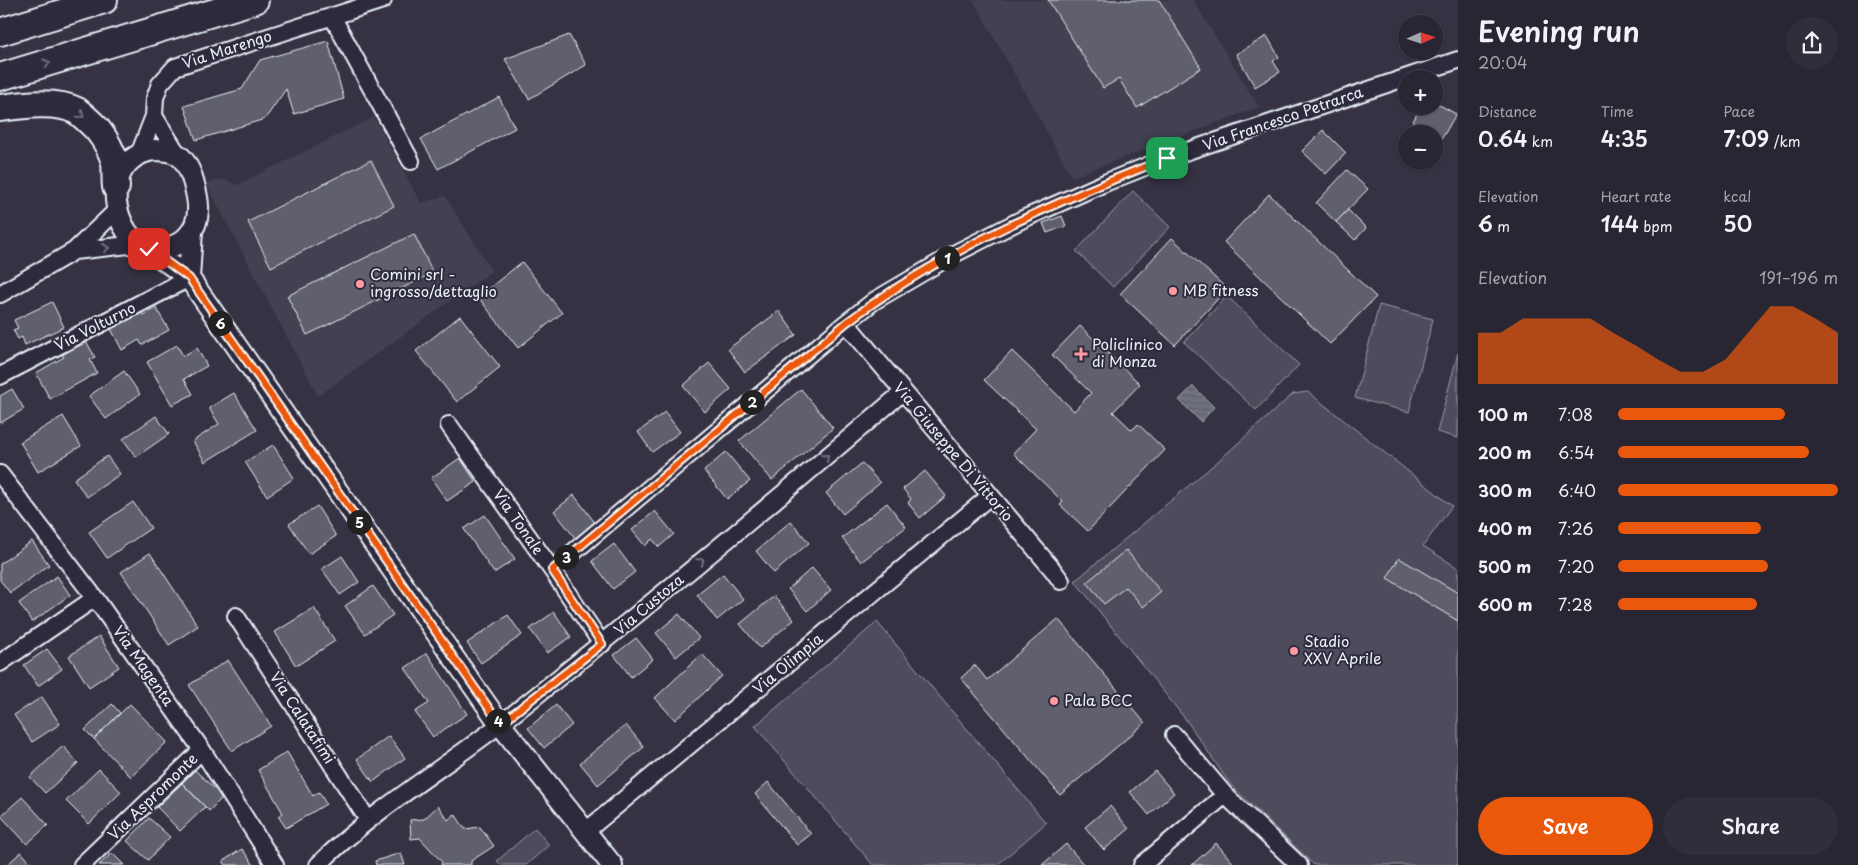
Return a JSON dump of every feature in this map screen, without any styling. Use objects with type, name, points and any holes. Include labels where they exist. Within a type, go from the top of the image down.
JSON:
[{"type":"highway","points":[[0,32],[104,0]]},
{"type":"highway","points":[[0,76],[255,0]]},
{"type":"highway","points":[[0,108],[26,104],[58,106],[76,111],[90,121],[103,136],[115,164],[117,198]]},
{"type":"street","name":"Via Marengo","points":[[140,152],[154,116],[155,98],[160,84],[174,67],[383,0]]},
{"type":"street","points":[[332,16],[411,161]]},
{"type":"street","name":"Via Francesco Petrarca","points":[[552,570],[846,323],[874,302],[954,254],[1023,219],[1106,182],[1167,158],[1458,60]]},
{"type":"street","points":[[154,116],[178,153],[188,164],[198,195],[198,212],[192,231],[189,278]]},
{"type":"street","points":[[178,153],[167,150],[140,152],[128,161],[121,172],[117,198],[129,235],[189,278],[500,724],[612,865]]},
{"type":"street","points":[[0,294],[74,251],[117,198]]},
{"type":"street","points":[[74,251],[144,247],[164,250],[179,243],[192,231]]},
{"type":"street","name":"Via Volturno","points":[[0,376],[189,278]]},
{"type":"street","name":"Via Giuseppe Di Vittorio","points":[[846,323],[1061,581]]},
{"type":"street","name":"Via Custoza","points":[[318,865],[368,820],[500,724],[602,644],[903,392]]},
{"type":"street","name":"Via Tonale","points":[[449,425],[602,644]]},
{"type":"street","name":"Via Magenta","points":[[0,474],[94,598],[202,750],[275,865]]},
{"type":"street","name":"Via Olimpia","points":[[586,831],[990,496]]},
{"type":"street","points":[[0,663],[94,598]]},
{"type":"street","name":"Via Calatafimi","points":[[236,616],[368,820]]},
{"type":"street","points":[[1174,735],[1225,795],[1299,865]]},
{"type":"street","name":"Via Aspromonte","points":[[82,865],[202,750]]},
{"type":"street","points":[[1142,865],[1225,795]]},
{"type":"shaded area","points":[[973,0],[1193,0],[1259,107],[1072,177]]},
{"type":"shaded area","points":[[374,117],[421,203],[445,196],[492,271],[318,396],[206,183],[223,179],[237,185]]},
{"type":"shaded area","points":[[1133,191],[1170,227],[1113,287],[1076,251]]},
{"type":"shaded area","points":[[1227,296],[1299,365],[1256,410],[1184,342]]},
{"type":"shaded area","points":[[1379,305],[1433,319],[1409,412],[1355,398]]},
{"type":"shaded area","points":[[1458,353],[1458,438],[1437,432]]},
{"type":"shaded area","name":"Stadio XXV Aprile","points":[[1308,392],[1452,506],[1423,546],[1458,568],[1458,865],[1314,865],[1230,784],[1187,721],[1075,581],[1217,462],[1293,394]]},
{"type":"shaded area","points":[[877,622],[1046,823],[997,865],[873,865],[755,726]]},
{"type":"shaded area","points":[[535,828],[549,845],[526,865],[501,865],[497,861]]},
{"type":"water","points":[[1193,386],[1214,407],[1201,422],[1179,400]]},
{"type":"building","points":[[1048,0],[1159,0],[1201,68],[1137,108],[1119,79],[1103,88]]},
{"type":"building","points":[[569,35],[586,65],[529,99],[505,59]]},
{"type":"building","points":[[1267,36],[1279,57],[1273,61],[1280,72],[1255,87],[1236,54]]},
{"type":"building","points":[[328,41],[344,99],[294,114],[286,89],[265,119],[196,140],[184,106],[242,89],[260,60]]},
{"type":"building","points":[[499,97],[515,128],[438,169],[421,139]]},
{"type":"building","points":[[1443,107],[1456,114],[1443,137],[1443,125],[1411,125],[1416,115],[1443,115]]},
{"type":"building","points":[[1323,130],[1346,153],[1326,174],[1302,151]]},
{"type":"building","points":[[371,160],[394,206],[271,267],[248,222]]},
{"type":"building","points":[[1347,170],[1368,189],[1336,222],[1316,203]]},
{"type":"building","points":[[1269,194],[1376,297],[1330,344],[1224,242]]},
{"type":"building","points":[[1348,210],[1366,228],[1355,240],[1336,222]]},
{"type":"building","points":[[1062,216],[1066,226],[1047,233],[1043,223]]},
{"type":"building","name":"Comini srl - ingrosso/dettaglio","points":[[414,234],[433,273],[307,335],[287,296]]},
{"type":"building","name":"MB fitness","points":[[1172,238],[1227,289],[1175,345],[1120,294]]},
{"type":"building","points":[[522,262],[562,313],[518,348],[478,297]]},
{"type":"building","points":[[52,302],[64,327],[25,345],[22,337],[18,339],[13,330],[18,328],[14,320]]},
{"type":"building","points":[[156,308],[169,330],[142,345],[139,340],[122,350],[110,327],[140,310],[143,315]]},
{"type":"building","points":[[779,311],[796,335],[745,372],[728,349]]},
{"type":"building","points":[[460,316],[500,367],[457,402],[416,351]]},
{"type":"building","points":[[1080,326],[1140,384],[1113,412],[1132,430],[1138,424],[1165,450],[1088,531],[1060,505],[1063,502],[1013,453],[1036,429],[984,380],[1012,351],[1074,411],[1091,393],[1052,355]]},
{"type":"building","points":[[86,341],[95,357],[90,360],[97,373],[50,399],[36,373],[64,357],[62,355]]},
{"type":"building","points":[[177,345],[183,356],[197,348],[207,366],[184,379],[193,394],[172,405],[147,362]]},
{"type":"building","points":[[709,363],[731,389],[705,412],[683,386]]},
{"type":"building","points":[[124,371],[140,394],[106,419],[89,396]]},
{"type":"building","points":[[12,389],[24,409],[0,423],[0,396]]},
{"type":"building","points":[[801,389],[833,428],[772,480],[739,441]]},
{"type":"building","points":[[234,393],[257,430],[205,462],[193,441],[219,424],[209,408]]},
{"type":"building","points":[[665,412],[680,432],[652,452],[638,432]]},
{"type":"building","points":[[63,416],[81,446],[38,472],[20,442]]},
{"type":"building","points":[[156,416],[169,434],[136,457],[123,439]]},
{"type":"building","points":[[273,445],[294,478],[267,496],[245,462]]},
{"type":"building","points":[[726,452],[750,481],[727,499],[704,471]]},
{"type":"building","points":[[107,456],[120,474],[87,497],[74,479]]},
{"type":"building","points":[[460,458],[476,482],[447,501],[431,478]]},
{"type":"building","points":[[862,463],[880,483],[843,514],[826,493]]},
{"type":"building","points":[[925,471],[946,496],[920,518],[908,503],[911,499],[903,489]]},
{"type":"building","points":[[574,495],[596,524],[576,539],[554,511]]},
{"type":"building","points":[[133,502],[151,528],[107,558],[89,532]]},
{"type":"building","points":[[887,503],[906,527],[861,562],[842,538]]},
{"type":"building","points":[[317,506],[336,536],[309,554],[289,524]]},
{"type":"building","points":[[655,511],[674,534],[659,547],[652,539],[645,546],[632,530]]},
{"type":"building","points":[[485,515],[515,559],[494,573],[464,529]]},
{"type":"building","points":[[791,521],[809,543],[774,573],[756,551]]},
{"type":"building","points":[[32,541],[49,565],[10,593],[0,580],[0,564]]},
{"type":"building","points":[[614,544],[635,572],[613,589],[592,561]]},
{"type":"building","points":[[1126,550],[1161,592],[1143,607],[1126,587],[1104,604],[1087,582]]},
{"type":"building","points":[[150,553],[198,626],[169,645],[121,572]]},
{"type":"building","points":[[342,556],[359,582],[340,595],[322,569]]},
{"type":"building","points":[[1399,558],[1458,593],[1458,621],[1387,578]]},
{"type":"building","points":[[812,568],[831,590],[807,611],[788,589]]},
{"type":"building","points":[[723,574],[743,599],[717,620],[697,595]]},
{"type":"building","points":[[57,576],[70,595],[32,622],[19,603]]},
{"type":"building","points":[[373,586],[393,615],[365,634],[345,606]]},
{"type":"building","points":[[774,596],[794,620],[760,648],[740,624]]},
{"type":"building","points":[[314,608],[335,641],[296,666],[275,632]]},
{"type":"building","points":[[554,612],[571,637],[547,653],[530,629]]},
{"type":"building","points":[[679,614],[699,638],[676,657],[656,633]]},
{"type":"building","points":[[508,615],[522,635],[481,663],[467,643]]},
{"type":"building","name":"Pala BCC","points":[[1058,619],[1145,723],[1060,795],[961,678],[975,665],[987,680]]},
{"type":"building","points":[[99,636],[119,667],[89,687],[69,656]]},
{"type":"building","points":[[636,638],[653,659],[631,677],[614,655]]},
{"type":"building","points":[[47,649],[62,669],[38,686],[24,665]]},
{"type":"building","points":[[427,653],[467,714],[433,737],[415,712],[429,703],[405,668]]},
{"type":"building","points":[[702,654],[722,676],[675,720],[655,698]]},
{"type":"building","points":[[228,660],[271,726],[232,751],[189,685]]},
{"type":"building","points":[[42,697],[60,724],[32,742],[14,715]]},
{"type":"building","points":[[112,704],[120,713],[94,739],[85,730]]},
{"type":"building","points":[[130,704],[167,742],[131,777],[94,739]]},
{"type":"building","points":[[556,705],[572,725],[544,748],[528,728]]},
{"type":"building","points":[[626,725],[644,747],[598,785],[580,763]]},
{"type":"building","points":[[389,736],[405,758],[373,782],[357,759]]},
{"type":"building","points":[[63,746],[78,763],[45,793],[30,777]]},
{"type":"building","points":[[287,752],[313,796],[319,792],[326,804],[286,828],[278,816],[283,813],[258,770]]},
{"type":"building","points":[[99,769],[121,792],[89,824],[66,801]]},
{"type":"building","points":[[195,770],[223,797],[209,811],[182,783]]},
{"type":"building","points":[[1155,771],[1174,793],[1149,815],[1130,792]]},
{"type":"building","points":[[768,782],[811,834],[797,845],[755,794]]},
{"type":"building","points":[[182,783],[205,807],[180,831],[157,807]]},
{"type":"building","points":[[22,797],[48,825],[27,844],[1,816]]},
{"type":"building","points":[[438,806],[448,820],[455,814],[465,829],[480,827],[494,846],[471,861],[471,865],[441,865],[442,862],[420,838],[411,839],[410,820],[424,819]]},
{"type":"building","points":[[1110,806],[1129,829],[1104,850],[1085,827]]},
{"type":"building","points":[[149,818],[170,837],[148,860],[127,841]]},
{"type":"building","points":[[1216,843],[1235,865],[1192,865]]},
{"type":"building","points":[[1066,844],[1084,865],[1042,865]]},
{"type":"building","points":[[242,849],[254,865],[226,865],[223,861]]},
{"type":"building","points":[[21,852],[33,865],[7,865]]},
{"type":"building","points":[[112,853],[124,865],[99,865]]},
{"type":"building","points":[[401,853],[405,865],[376,865],[375,861]]},
{"type":"place","name":"Comini srl - ingrosso/dettaglio","points":[[360,284]]},
{"type":"place","name":"MB fitness","points":[[1173,291]]},
{"type":"place","name":"Policlinico di Monza","points":[[1081,354]]},
{"type":"place","name":"Stadio XXV Aprile","points":[[1294,651]]},
{"type":"place","name":"Pala BCC","points":[[1054,701]]},
{"type":"route","points":[[149,249],[189,278],[500,724],[602,644],[552,570],[846,323],[874,302],[954,254],[1023,219],[1106,182],[1167,158]]}]
